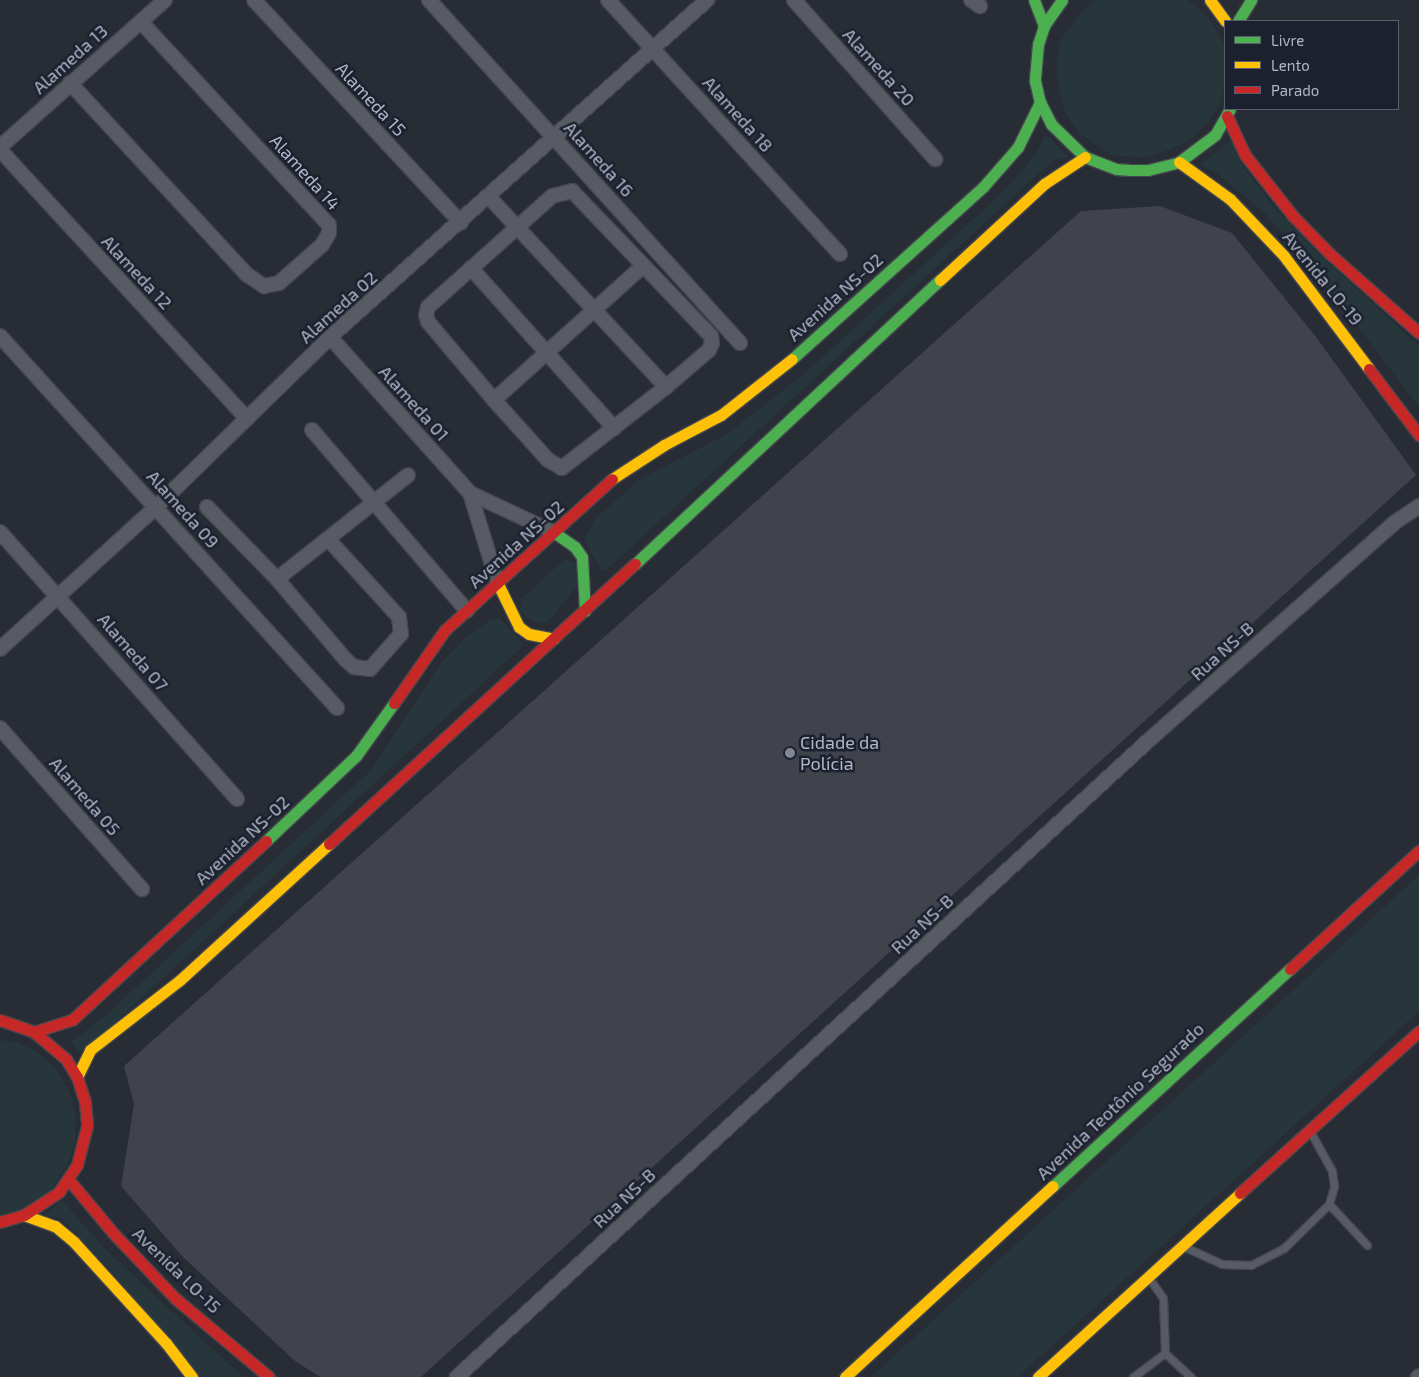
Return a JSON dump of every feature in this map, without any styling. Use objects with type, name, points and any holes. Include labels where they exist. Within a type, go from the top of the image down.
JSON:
[{"type":"street","name":"Alameda 13","points":[[0,149],[70,83],[165,0]]},
{"type":"street","name":"Alameda 15","points":[[254,0],[460,223]]},
{"type":"street","name":"Alameda 16","points":[[429,0],[740,344]]},
{"type":"street","name":"Alameda 18","points":[[608,0],[840,254]]},
{"type":"street","name":"Alameda 02","points":[[0,649],[156,507],[330,337],[460,223],[707,0]]},
{"type":"street","name":"Alameda 20","points":[[794,0],[935,159]]},
{"type":"street","points":[[1034,0],[1044,26]]},
{"type":"street","points":[[1062,0],[1044,26],[1036,64],[1040,102],[1051,124],[1066,142],[1085,157],[1116,169],[1130,170],[1148,170],[1180,162],[1198,150],[1229,112]]},
{"type":"street","points":[[1210,0],[1224,20]]},
{"type":"street","points":[[1239,20],[1251,0]]},
{"type":"street","name":"Alameda 14","points":[[70,83],[250,278],[264,286],[279,283],[322,245],[327,238],[329,225],[140,22]]},
{"type":"street","name":"Avenida NS-02","points":[[34,1032],[72,1020],[104,994],[327,784],[356,756],[439,638],[616,476],[664,445],[721,415],[772,377],[1004,166],[1018,147],[1040,102]]},
{"type":"street","name":"Avenida LO-19","points":[[1229,112],[1246,155],[1293,216],[1330,253],[1419,333]]},
{"type":"street","name":"Alameda 12","points":[[0,149],[247,419]]},
{"type":"street","points":[[77,1076],[90,1050],[180,980],[585,611],[1044,184],[1085,157]]},
{"type":"street","name":"Avenida LO-19","points":[[1180,162],[1230,199],[1284,256],[1320,299],[1419,435]]},
{"type":"street","points":[[572,191],[711,336],[709,350],[562,468],[548,460],[494,400],[428,322],[426,315],[428,307],[517,228],[552,196],[572,191]]},
{"type":"street","points":[[489,197],[666,386]]},
{"type":"street","points":[[494,400],[643,266]]},
{"type":"street","points":[[471,268],[614,428]]},
{"type":"street","name":"Alameda 09","points":[[0,336],[337,708]]},
{"type":"street","name":"Alameda 01","points":[[330,337],[470,493],[554,533]]},
{"type":"street","points":[[312,430],[375,500],[468,611]]},
{"type":"street","points":[[277,579],[408,475]]},
{"type":"street","name":"Alameda 01","points":[[470,493],[498,584]]},
{"type":"street","name":"Rua NS-B","points":[[457,1377],[1149,740],[1387,530],[1419,506]]},
{"type":"street","points":[[207,507],[277,579],[346,660],[354,667],[370,669],[401,634],[399,617],[328,539]]},
{"type":"street","name":"Alameda 07","points":[[0,532],[58,595],[237,799]]},
{"type":"street","points":[[554,533],[575,547],[582,556],[585,611]]},
{"type":"street","points":[[498,584],[519,627],[529,634],[554,639]]},
{"type":"street","name":"Alameda 05","points":[[0,728],[142,889]]},
{"type":"street","name":"Avenida Teotônio Segurado","points":[[845,1377],[1419,851]]},
{"type":"street","points":[[0,1020],[34,1032],[61,1054],[77,1076],[85,1101],[87,1126],[83,1152],[69,1180],[43,1205],[24,1215],[0,1222]]},
{"type":"street","points":[[1038,1377],[1419,1030]]},
{"type":"street","name":"Avenida LO-15","points":[[69,1180],[114,1234],[176,1299],[269,1377]]},
{"type":"street","points":[[24,1215],[55,1226],[74,1242],[166,1343],[192,1377]]},
{"type":"lane","points":[[1183,1246],[1222,1264],[1251,1265],[1284,1248],[1329,1204],[1334,1186],[1332,1171],[1309,1131]]},
{"type":"lane","points":[[1329,1204],[1367,1245]]},
{"type":"lane","points":[[1148,1278],[1163,1298],[1165,1353],[1191,1377]]},
{"type":"lane","points":[[1133,1377],[1165,1353]]},
{"type":"shaded area","points":[[1095,0],[1188,0],[1208,17],[1224,44],[1224,88],[1218,107],[1203,128],[1186,143],[1146,158],[1112,155],[1079,133],[1065,113],[1056,75],[1060,41],[1077,17]]},
{"type":"shaded area","points":[[1046,134],[1068,157],[1054,161],[1028,183],[606,570],[601,570],[584,541],[595,519],[639,480],[727,434],[804,374],[1005,190],[1035,155]]},
{"type":"shaded area","points":[[1232,139],[1239,161],[1271,204],[1321,256],[1419,346],[1419,407],[1343,307],[1264,212],[1216,173],[1200,165]]},
{"type":"shaded area","points":[[565,559],[575,563],[582,580],[548,622],[542,624],[527,618],[520,610],[521,599]]},
{"type":"shaded area","points":[[500,618],[524,645],[81,1054],[71,1042],[104,1017],[372,769],[440,664],[466,637],[490,620]]},
{"type":"shaded area","points":[[1419,875],[1419,1011],[1264,1153],[1018,1377],[871,1377]]},
{"type":"shaded area","points":[[0,1040],[19,1043],[37,1052],[56,1069],[70,1092],[76,1116],[75,1145],[67,1166],[50,1192],[16,1212],[0,1214]]},
{"type":"shaded area","points":[[62,1200],[107,1251],[243,1377],[199,1377],[110,1269],[61,1218],[44,1215]]},
{"type":"building","name":"Cidade da Polícia","points":[[1160,206],[1232,233],[1316,337],[1416,475],[421,1377],[320,1377],[295,1361],[183,1257],[121,1186],[134,1104],[124,1066],[1081,211]]},
{"type":"traffic: fast","points":[[1034,0],[1044,26]]},
{"type":"traffic: fast","points":[[1062,0],[1044,26],[1038,44],[1035,81],[1040,102],[1051,124],[1085,157],[1116,169],[1130,170],[1148,170],[1179,162],[1215,135],[1229,110]]},
{"type":"traffic: fast","points":[[1239,20],[1251,0]]},
{"type":"traffic: fast","points":[[792,359],[983,187],[1018,147],[1040,102]]},
{"type":"traffic: fast","points":[[635,564],[940,280]]},
{"type":"traffic: fast","points":[[555,533],[575,547],[582,557],[585,611]]},
{"type":"traffic: fast","points":[[266,841],[356,756],[394,703]]},
{"type":"traffic: fast","points":[[1053,1186],[1290,969]]},
{"type":"traffic: slow","points":[[1210,0],[1224,20]]},
{"type":"traffic: slow","points":[[940,280],[1044,184],[1085,157]]},
{"type":"traffic: slow","points":[[1179,162],[1230,199],[1284,256],[1369,369]]},
{"type":"traffic: slow","points":[[612,479],[664,445],[721,415],[792,359]]},
{"type":"traffic: slow","points":[[498,584],[519,627],[529,634],[554,639]]},
{"type":"traffic: slow","points":[[77,1077],[90,1050],[180,980],[329,844]]},
{"type":"traffic: slow","points":[[845,1377],[1053,1186]]},
{"type":"traffic: slow","points":[[1038,1377],[1240,1193]]},
{"type":"traffic: slow","points":[[24,1215],[55,1226],[74,1242],[166,1343],[192,1377]]},
{"type":"traffic: jam","points":[[1227,116],[1245,155],[1293,216],[1329,253],[1419,333]]},
{"type":"traffic: jam","points":[[1369,369],[1419,435]]},
{"type":"traffic: jam","points":[[394,703],[445,630],[612,479]]},
{"type":"traffic: jam","points":[[329,844],[635,564]]},
{"type":"traffic: jam","points":[[34,1032],[72,1020],[266,841]]},
{"type":"traffic: jam","points":[[1290,969],[1419,851]]},
{"type":"traffic: jam","points":[[0,1020],[34,1032],[66,1059],[77,1077],[85,1101],[87,1126],[77,1165],[59,1192],[24,1215],[0,1222]]},
{"type":"traffic: jam","points":[[1240,1193],[1419,1031]]},
{"type":"traffic: jam","points":[[69,1180],[114,1234],[176,1299],[269,1377]]},
{"type":"place","name":"Cidade da Polícia","points":[[790,753]]}]
